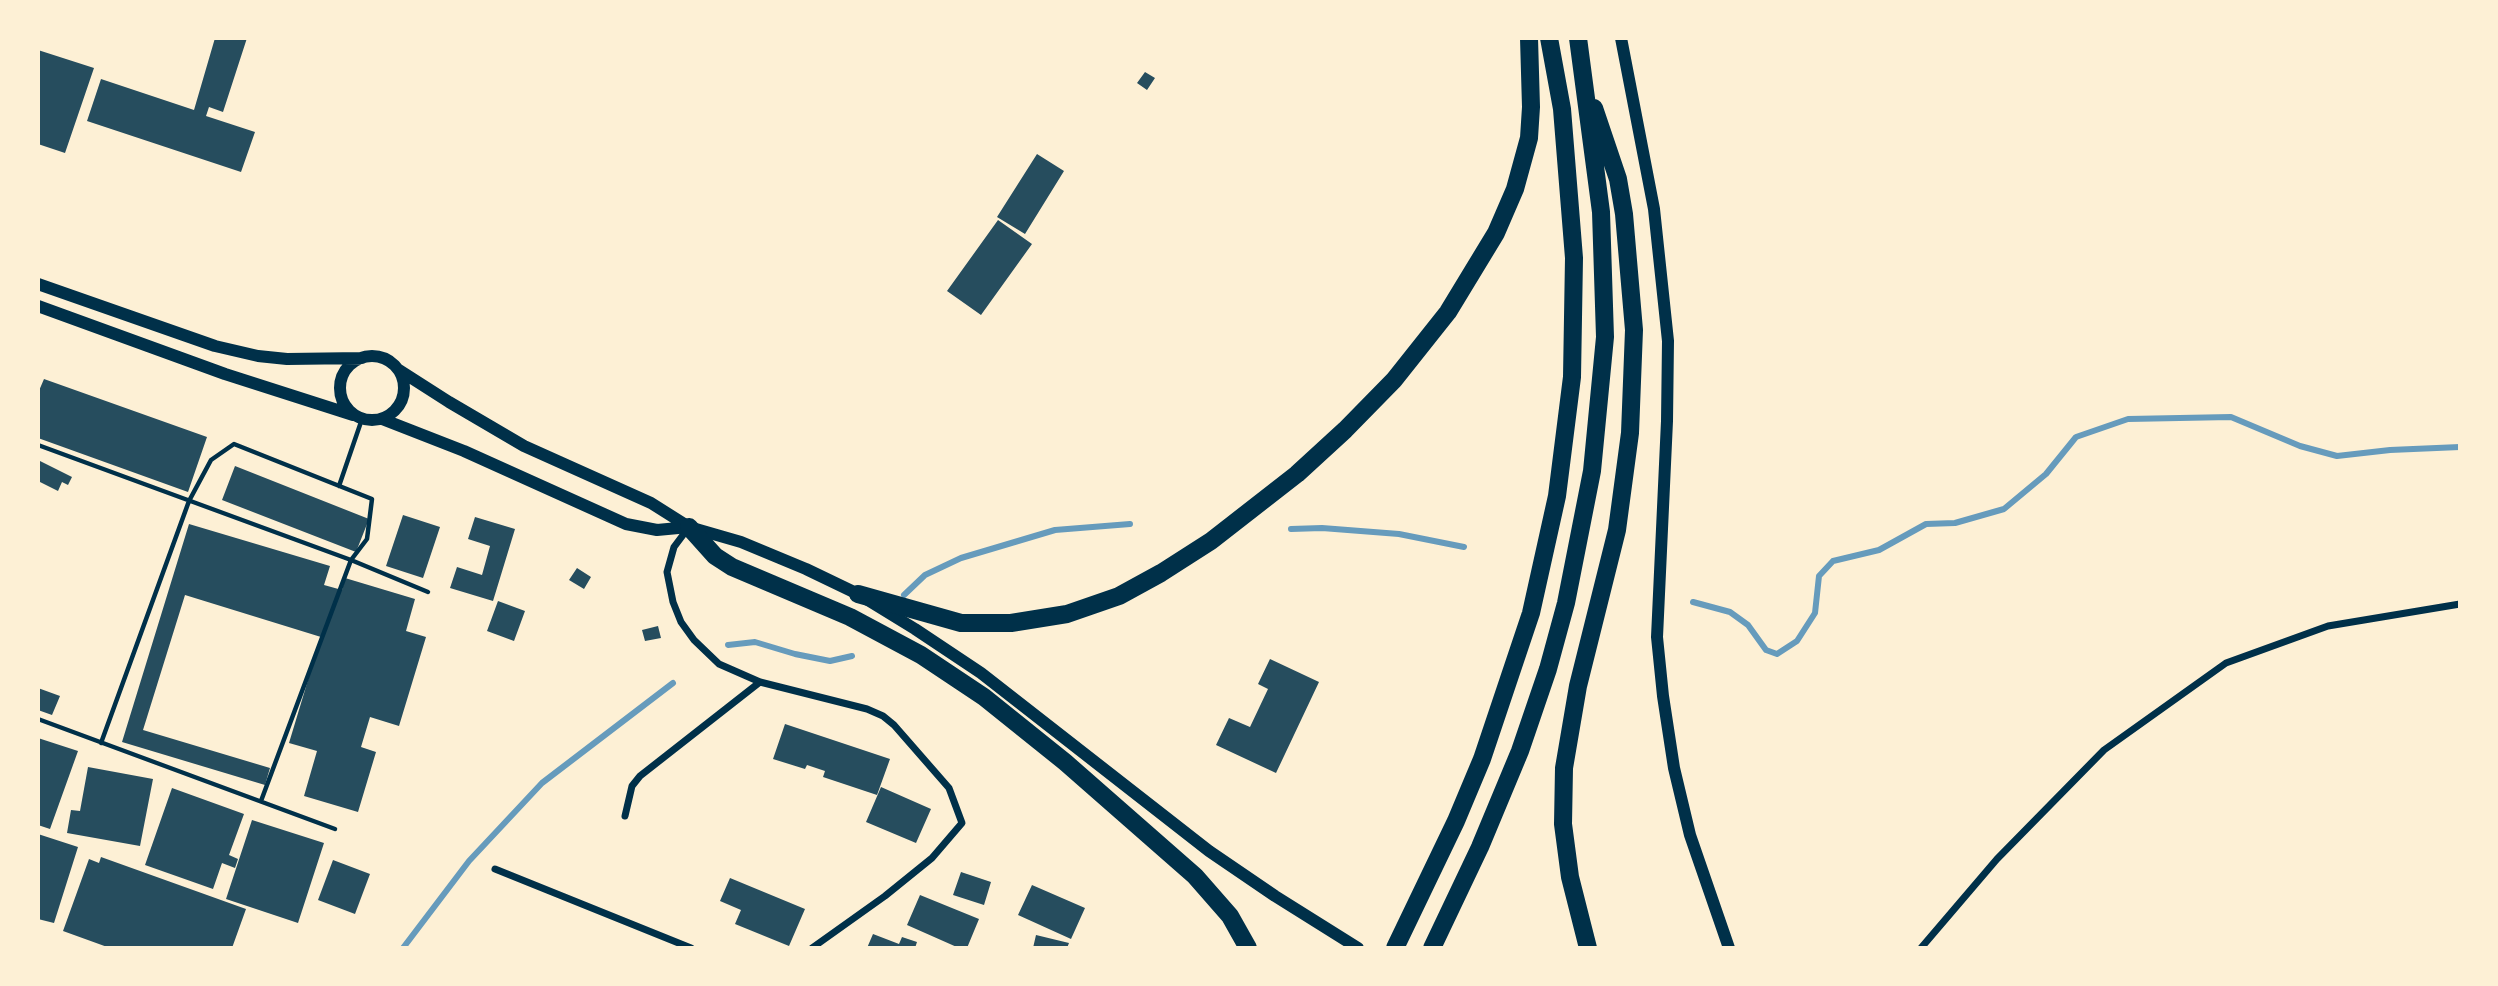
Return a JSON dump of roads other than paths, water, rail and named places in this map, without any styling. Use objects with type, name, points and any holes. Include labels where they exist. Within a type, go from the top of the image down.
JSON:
[{"type":"highway","points":[[858,594],[961,622],[1011,623],[1067,614],[1119,596],[1161,573],[1210,541],[1297,474],[1394,380],[1448,312],[1496,233],[1515,189],[1529,138],[1529,38]]},
{"type":"highway","points":[[1395,947],[1456,821],[1487,746],[1531,612],[1557,496],[1572,377],[1574,258],[1562,108],[1549,38]]},
{"type":"highway","points":[[1432,947],[1480,847],[1520,751],[1548,669],[1566,603],[1587,498],[1600,404],[1605,337],[1601,212],[1578,38]]},
{"type":"highway","points":[[1583,79],[1618,179],[1634,330],[1630,433],[1617,530],[1578,685],[1564,768],[1563,824],[1570,877],[1588,947]]},
{"type":"highway","points":[[689,527],[716,556],[732,567],[850,617],[921,655],[984,697],[1065,762],[1195,876],[1230,916],[1248,947]]},
{"type":"main road","points":[[1621,38],[1654,209],[1668,341],[1657,637],[1663,696],[1674,768],[1690,835],[1729,947]]},
{"type":"main road","points":[[38,284],[215,346],[258,356],[287,359],[383,358],[449,402],[524,446],[651,503],[689,527],[776,555],[858,594],[981,673],[1209,850],[1275,896],[1358,947]]},
{"type":"main road","points":[[38,306],[225,374],[357,417],[382,419],[464,451],[626,524],[657,530],[689,527]]},
{"type":"main road","points":[[357,417],[346,407],[340,388],[346,369],[362,358]]},
{"type":"main road","points":[[382,419],[398,408],[403,399],[405,388],[399,370]]},
{"type":"street","points":[[689,527],[674,547],[667,572],[673,602],[681,622],[694,640],[719,664],[760,682],[867,709],[883,716],[949,788],[962,823],[932,858],[885,896],[813,947]]},
{"type":"street","points":[[1921,947],[1997,859],[2105,750],[2227,663],[2329,626],[2459,604]]},
{"type":"street","points":[[625,816],[632,786],[640,776],[760,682]]},
{"type":"street","points":[[495,869],[691,947]]},
{"type":"lane","points":[[339,486],[357,417]]},
{"type":"lane","points":[[101,743],[189,501],[211,460],[223,449],[234,444],[372,499],[367,538],[351,560],[261,801]]},
{"type":"lane","points":[[38,445],[351,560],[428,592]]},
{"type":"lane","points":[[38,719],[335,828]]},
{"type":"waterway","points":[[1693,602],[1730,612],[1748,625],[1766,650],[1777,654],[1797,641],[1815,613],[1819,576],[1833,561],[1879,550],[1926,524],[1955,523],[2004,509],[2046,474],[2076,437],[2128,419],[2231,417],[2300,446],[2337,456],[2390,450],[2460,447]]},
{"type":"waterway","points":[[904,595],[925,575],[961,558],[1055,530],[1130,524]]},
{"type":"waterway","points":[[1291,529],[1322,528],[1399,534],[1464,547]]},
{"type":"waterway","points":[[728,645],[755,642],[830,661],[852,656]]},
{"type":"waterway","points":[[403,948],[469,861],[542,783],[673,683]]}]
